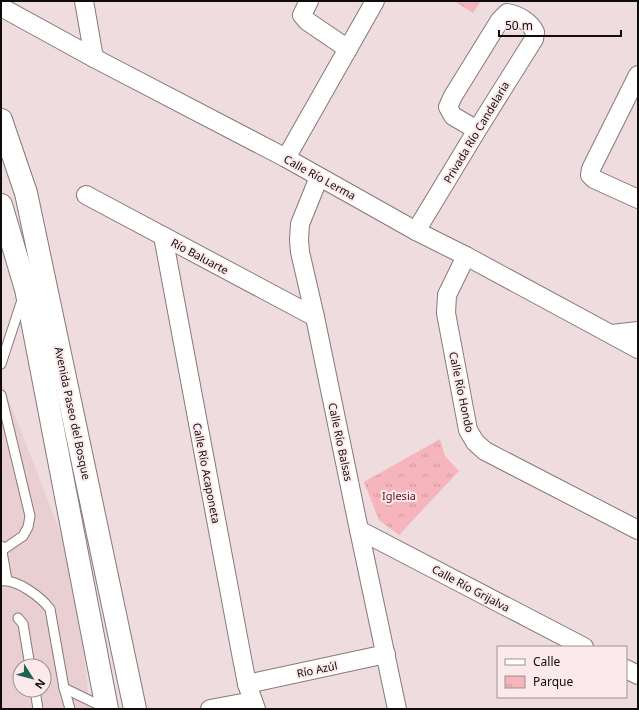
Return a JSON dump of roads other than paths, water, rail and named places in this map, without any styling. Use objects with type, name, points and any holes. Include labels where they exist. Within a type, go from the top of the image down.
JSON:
[{"type":"main road","name":"Avenida Paseo del Bosque","points":[[1,120],[26,193],[135,709]]},
{"type":"main road","name":"Avenida Paseo del Bosque","points":[[1,205],[26,289],[107,709]]},
{"type":"street","points":[[84,1],[94,58]]},
{"type":"street","points":[[309,1],[302,15],[307,21],[348,49]]},
{"type":"street","points":[[286,158],[375,1]]},
{"type":"street","name":"Calle Río Lerma","points":[[1,7],[94,58],[286,158],[416,231],[466,256],[638,349]]},
{"type":"street","name":"Privada Río Candelaria","points":[[416,231],[534,39],[536,32],[532,25],[516,14],[507,13],[500,20],[453,96],[448,107],[453,116],[477,130]]},
{"type":"street","points":[[638,75],[591,169],[590,175],[594,179],[638,199]]},
{"type":"street","name":"Calle Río Balsas","points":[[319,177],[300,224],[300,252],[397,709]]},
{"type":"street","name":"Río Baluarte","points":[[86,195],[315,317]]},
{"type":"street","name":"Calle Río Acaponeta","points":[[163,236],[248,684],[254,705]]},
{"type":"street","name":"Calle Río Hondo","points":[[466,256],[447,295],[446,313],[468,430],[475,442],[485,451],[638,530]]},
{"type":"street","points":[[612,334],[638,331]]},
{"type":"street","name":"Calle Río Grijalva","points":[[359,530],[582,646]]},
{"type":"street","name":"Río Azúl","points":[[248,684],[386,654]]},
{"type":"street","points":[[627,670],[638,675]]},
{"type":"street","points":[[210,709],[254,705]]},
{"type":"lane","points":[[1,364],[26,289]]},
{"type":"lane","points":[[1,395],[30,516],[28,528],[22,536],[2,549],[4,580],[33,592],[44,601],[50,609],[64,688],[70,709]]},
{"type":"lane","points":[[18,618],[23,624],[29,658]]},
{"type":"lane","points":[[64,688],[107,709]]},
{"type":"lane","points":[[36,698],[38,709]]},
{"type":"park label","name":"Iglesia","points":[[399,495]]}]
